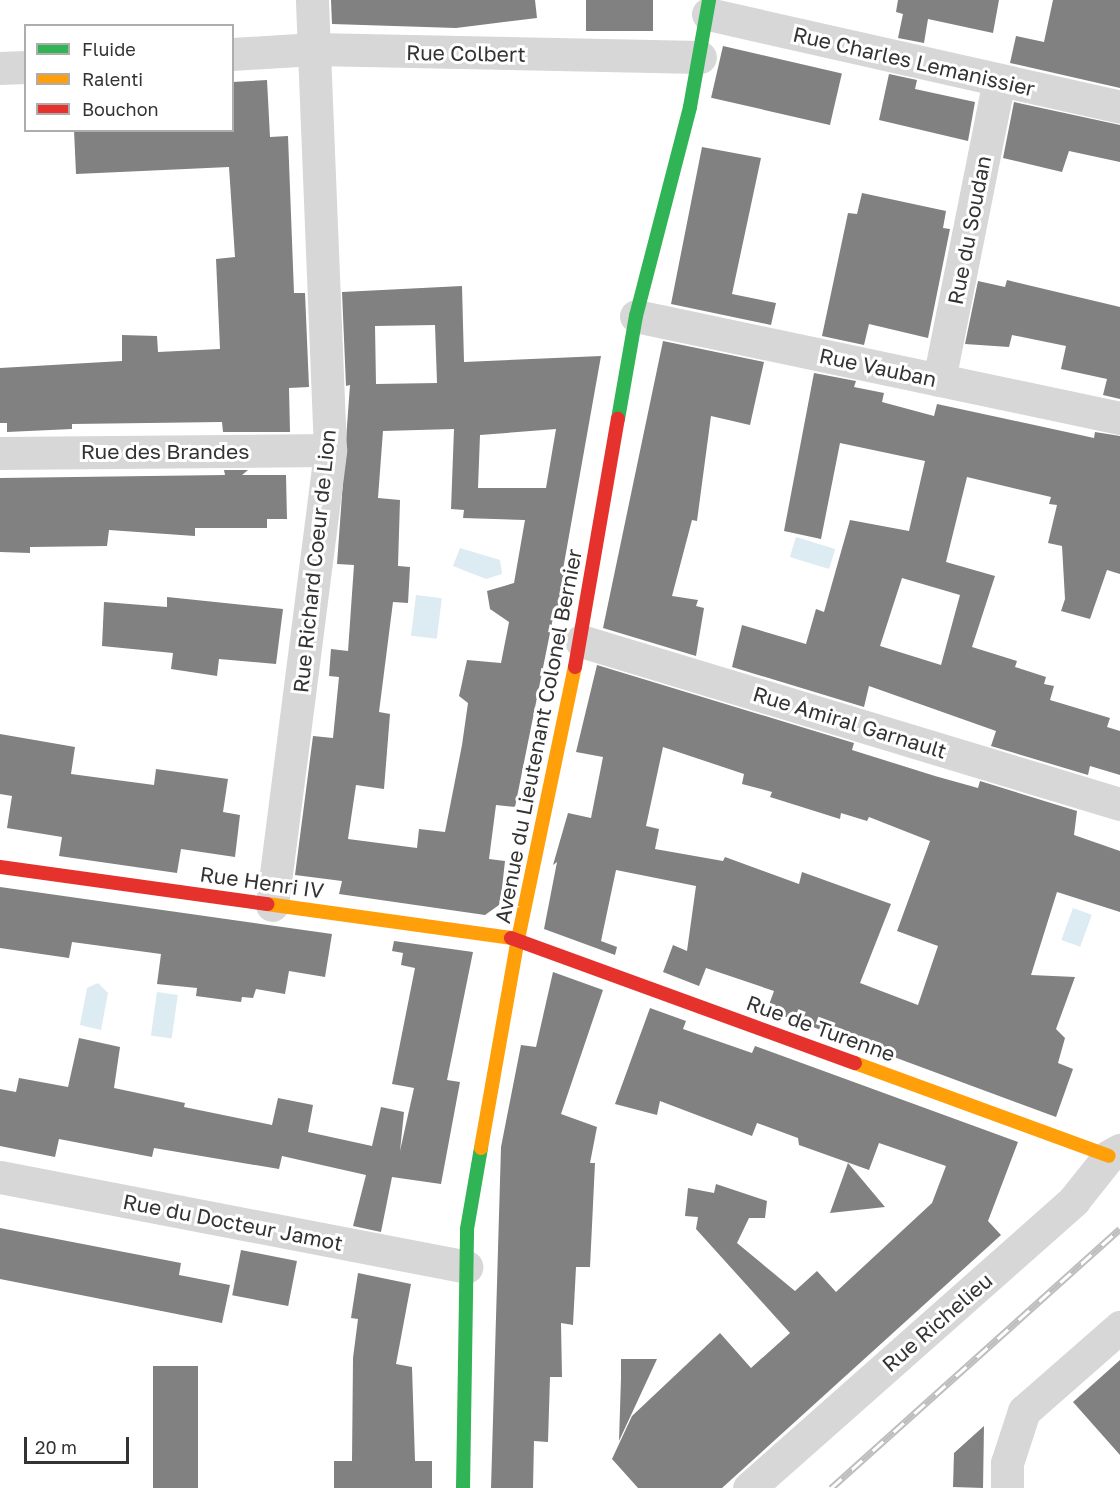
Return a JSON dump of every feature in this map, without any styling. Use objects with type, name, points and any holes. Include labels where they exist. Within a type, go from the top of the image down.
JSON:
[{"type":"street","name":"Rue Richard Coeur de Lion","points":[[272,905],[330,450],[312,0]]},
{"type":"street","name":"Avenue du Lieutenant Colonel Bernier","points":[[463,1488],[467,1229],[518,939],[581,641],[636,316],[700,57],[709,7]]},
{"type":"street","name":"Rue Charles Lemanissier","points":[[709,7],[999,80],[1120,107]]},
{"type":"street","name":"Rue Colbert","points":[[234,54],[314,50],[700,57]]},
{"type":"street","points":[[0,68],[24,67]]},
{"type":"street","name":"Rue du Soudan","points":[[939,380],[999,80]]},
{"type":"street","name":"Rue Vauban","points":[[636,316],[1120,418]]},
{"type":"street","name":"Rue des Brandes","points":[[0,453],[330,450]]},
{"type":"street","name":"Rue Amiral Garnault","points":[[581,641],[1120,804]]},
{"type":"street","name":"Rue Henri IV","points":[[0,867],[518,939]]},
{"type":"street","name":"Rue de Turenne","points":[[518,939],[1115,1154]]},
{"type":"street","name":"Rue Richelieu","points":[[749,1488],[1074,1200],[1115,1154]]},
{"type":"street","name":"Rue du Docteur Jamot","points":[[0,1177],[465,1267]]},
{"type":"street","points":[[1006,1488],[1007,1463],[1024,1411],[1120,1327]]},
{"type":"shaded area","points":[[796,537],[835,549],[829,569],[790,557]]},
{"type":"shaded area","points":[[460,548],[500,560],[502,574],[486,579],[453,566]]},
{"type":"shaded area","points":[[416,595],[442,598],[437,639],[411,636]]},
{"type":"shaded area","points":[[1073,908],[1092,915],[1080,947],[1061,940]]},
{"type":"shaded area","points":[[98,983],[108,993],[101,1030],[80,1025],[87,988]]},
{"type":"shaded area","points":[[157,992],[178,995],[172,1038],[151,1036]]},
{"type":"building","points":[[331,0],[535,0],[537,18],[456,28],[332,24]]},
{"type":"building","points":[[586,0],[653,0],[653,31],[586,31]]},
{"type":"building","points":[[898,0],[999,0],[993,33],[928,19],[924,43],[898,38],[903,14],[896,12]]},
{"type":"building","points":[[1053,0],[1120,0],[1120,88],[1010,63],[1016,36],[1044,42]]},
{"type":"building","points":[[723,46],[842,73],[830,125],[711,98]]},
{"type":"building","points":[[889,74],[917,80],[915,89],[975,102],[968,141],[879,120]]},
{"type":"building","points":[[267,80],[270,137],[288,136],[294,293],[305,293],[309,387],[289,388],[290,432],[223,432],[222,422],[72,424],[72,429],[7,432],[7,423],[0,423],[0,368],[122,361],[122,335],[157,336],[158,352],[220,349],[216,259],[235,257],[229,167],[76,174],[74,132],[234,132],[234,82]]},
{"type":"building","points":[[1014,102],[1120,125],[1120,162],[1069,151],[1062,172],[1003,158]]},
{"type":"building","points":[[702,147],[761,158],[732,294],[776,303],[771,325],[671,304]]},
{"type":"building","points":[[862,193],[946,211],[943,228],[950,229],[928,338],[869,324],[864,345],[822,336],[848,213],[857,214]]},
{"type":"building","points":[[1007,280],[1120,307],[1120,399],[1103,395],[1107,379],[1061,369],[1066,346],[1012,335],[1009,347],[965,344],[978,281],[1005,287]]},
{"type":"building","points":[[462,286],[464,362],[601,356],[562,575],[572,578],[565,622],[553,618],[515,807],[496,805],[489,859],[505,861],[499,905],[485,915],[339,894],[342,881],[295,875],[313,736],[333,738],[339,677],[329,676],[331,649],[348,651],[354,565],[337,564],[350,385],[346,386],[342,292]],"holes":[[[435,325],[437,383],[376,384],[375,326]],[[454,429],[451,509],[464,510],[463,518],[525,520],[514,583],[487,591],[490,609],[509,622],[501,663],[467,660],[459,696],[468,703],[445,832],[419,829],[417,848],[348,839],[356,785],[384,789],[390,714],[379,712],[393,602],[408,603],[410,567],[398,566],[400,500],[378,498],[383,431]],[[556,429],[546,488],[478,488],[480,435]]]},
{"type":"building","points":[[663,341],[764,362],[750,425],[711,416],[697,521],[692,520],[672,596],[698,600],[696,606],[704,608],[696,656],[603,628]]},
{"type":"building","points":[[814,373],[856,381],[854,387],[884,393],[882,402],[934,416],[937,404],[1094,438],[1095,432],[1120,436],[1120,574],[1107,570],[1090,619],[1061,611],[1065,599],[1062,546],[1048,543],[1057,505],[1049,504],[1051,497],[967,477],[946,562],[995,576],[972,647],[1017,661],[1015,667],[1046,677],[1044,684],[1054,686],[1050,700],[1110,718],[1107,727],[1120,731],[1120,775],[1090,766],[1088,775],[991,746],[996,731],[869,686],[864,707],[732,667],[742,625],[806,644],[816,609],[824,612],[850,520],[909,531],[925,461],[840,443],[821,539],[784,531]],"holes":[[[902,578],[960,595],[941,665],[880,646]]]},
{"type":"building","points":[[224,470],[248,470],[242,475],[286,475],[287,519],[267,519],[267,528],[195,528],[195,536],[109,530],[107,546],[30,547],[30,553],[0,552],[0,478],[225,475]]},
{"type":"building","points":[[167,597],[283,609],[276,664],[219,659],[217,676],[171,669],[173,653],[102,646],[104,602],[167,607]]},
{"type":"building","points":[[597,665],[854,743],[852,750],[935,776],[978,788],[980,781],[1077,811],[1074,835],[1120,851],[1120,912],[1057,892],[1031,975],[1075,977],[1056,1029],[1065,1038],[1058,1063],[1073,1069],[1056,1117],[767,1010],[774,991],[706,968],[699,986],[663,972],[673,945],[687,951],[696,886],[616,870],[601,941],[617,947],[615,955],[544,929],[557,862],[553,865],[568,813],[591,818],[603,757],[576,752]],"holes":[[[663,747],[744,774],[742,784],[772,792],[770,797],[840,819],[841,813],[867,821],[869,817],[930,841],[897,931],[938,946],[918,1005],[860,983],[891,904],[802,872],[799,884],[725,857],[723,861],[655,849],[659,829],[646,826]]]},
{"type":"building","points":[[0,734],[75,747],[71,774],[154,785],[156,769],[228,779],[223,812],[240,815],[235,857],[181,849],[177,873],[59,856],[62,837],[7,828],[12,796],[0,794]]},
{"type":"building","points":[[0,887],[332,934],[325,977],[289,971],[285,994],[256,989],[253,998],[242,997],[241,1002],[196,996],[197,988],[157,984],[161,954],[72,942],[69,958],[0,948]]},
{"type":"building","points":[[394,941],[473,952],[447,1080],[460,1082],[441,1184],[392,1177],[381,1232],[353,1226],[366,1175],[282,1156],[279,1169],[154,1148],[152,1157],[59,1139],[55,1157],[0,1146],[0,1089],[16,1092],[19,1078],[68,1087],[79,1038],[120,1047],[114,1088],[185,1103],[184,1107],[272,1125],[278,1098],[313,1105],[308,1132],[372,1146],[381,1107],[404,1112],[400,1151],[414,1088],[392,1084],[415,968],[401,965],[403,953],[392,951]]},
{"type":"building","points":[[553,972],[603,990],[561,1114],[597,1127],[590,1163],[595,1163],[590,1267],[576,1267],[573,1325],[561,1323],[562,1377],[550,1377],[548,1442],[534,1441],[533,1488],[491,1488],[501,1147],[521,1045],[536,1047]]},
{"type":"building","points":[[650,1008],[686,1021],[683,1029],[752,1053],[755,1046],[1018,1142],[988,1221],[1001,1235],[722,1488],[638,1488],[612,1459],[632,1416],[720,1333],[751,1368],[790,1333],[696,1229],[698,1217],[685,1216],[688,1188],[714,1193],[716,1184],[767,1201],[765,1218],[749,1218],[737,1243],[795,1291],[817,1271],[836,1292],[932,1203],[946,1166],[879,1143],[869,1170],[799,1145],[798,1138],[757,1123],[752,1136],[660,1101],[657,1115],[615,1104]]},
{"type":"building","points":[[848,1163],[885,1207],[830,1213]]},
{"type":"building","points":[[0,1228],[181,1263],[179,1275],[230,1285],[222,1323],[0,1279]]},
{"type":"building","points":[[241,1250],[297,1261],[288,1306],[232,1295]]},
{"type":"building","points":[[358,1273],[411,1284],[396,1364],[412,1367],[415,1461],[432,1461],[432,1488],[334,1488],[334,1461],[352,1461],[353,1358],[358,1319],[351,1318]]},
{"type":"building","points":[[621,1359],[657,1359],[619,1441],[621,1378]]},
{"type":"building","points":[[1120,1360],[1120,1455],[1073,1402]]},
{"type":"building","points":[[153,1366],[198,1366],[198,1488],[153,1488]]},
{"type":"building","points":[[984,1426],[983,1488],[953,1487],[954,1453]]},
{"type":"railway","points":[[831,1488],[1120,1229]]},
{"type":"traffic: fast","points":[[618,419],[636,316],[690,107],[709,0]]},
{"type":"traffic: fast","points":[[463,1488],[467,1229],[481,1148]]},
{"type":"traffic: slow","points":[[481,1148],[518,939],[575,667]]},
{"type":"traffic: slow","points":[[267,904],[511,938]]},
{"type":"traffic: slow","points":[[855,1063],[1109,1156]]},
{"type":"traffic: jam","points":[[575,667],[618,419]]},
{"type":"traffic: jam","points":[[0,867],[267,904]]},
{"type":"traffic: jam","points":[[511,938],[855,1063]]}]
